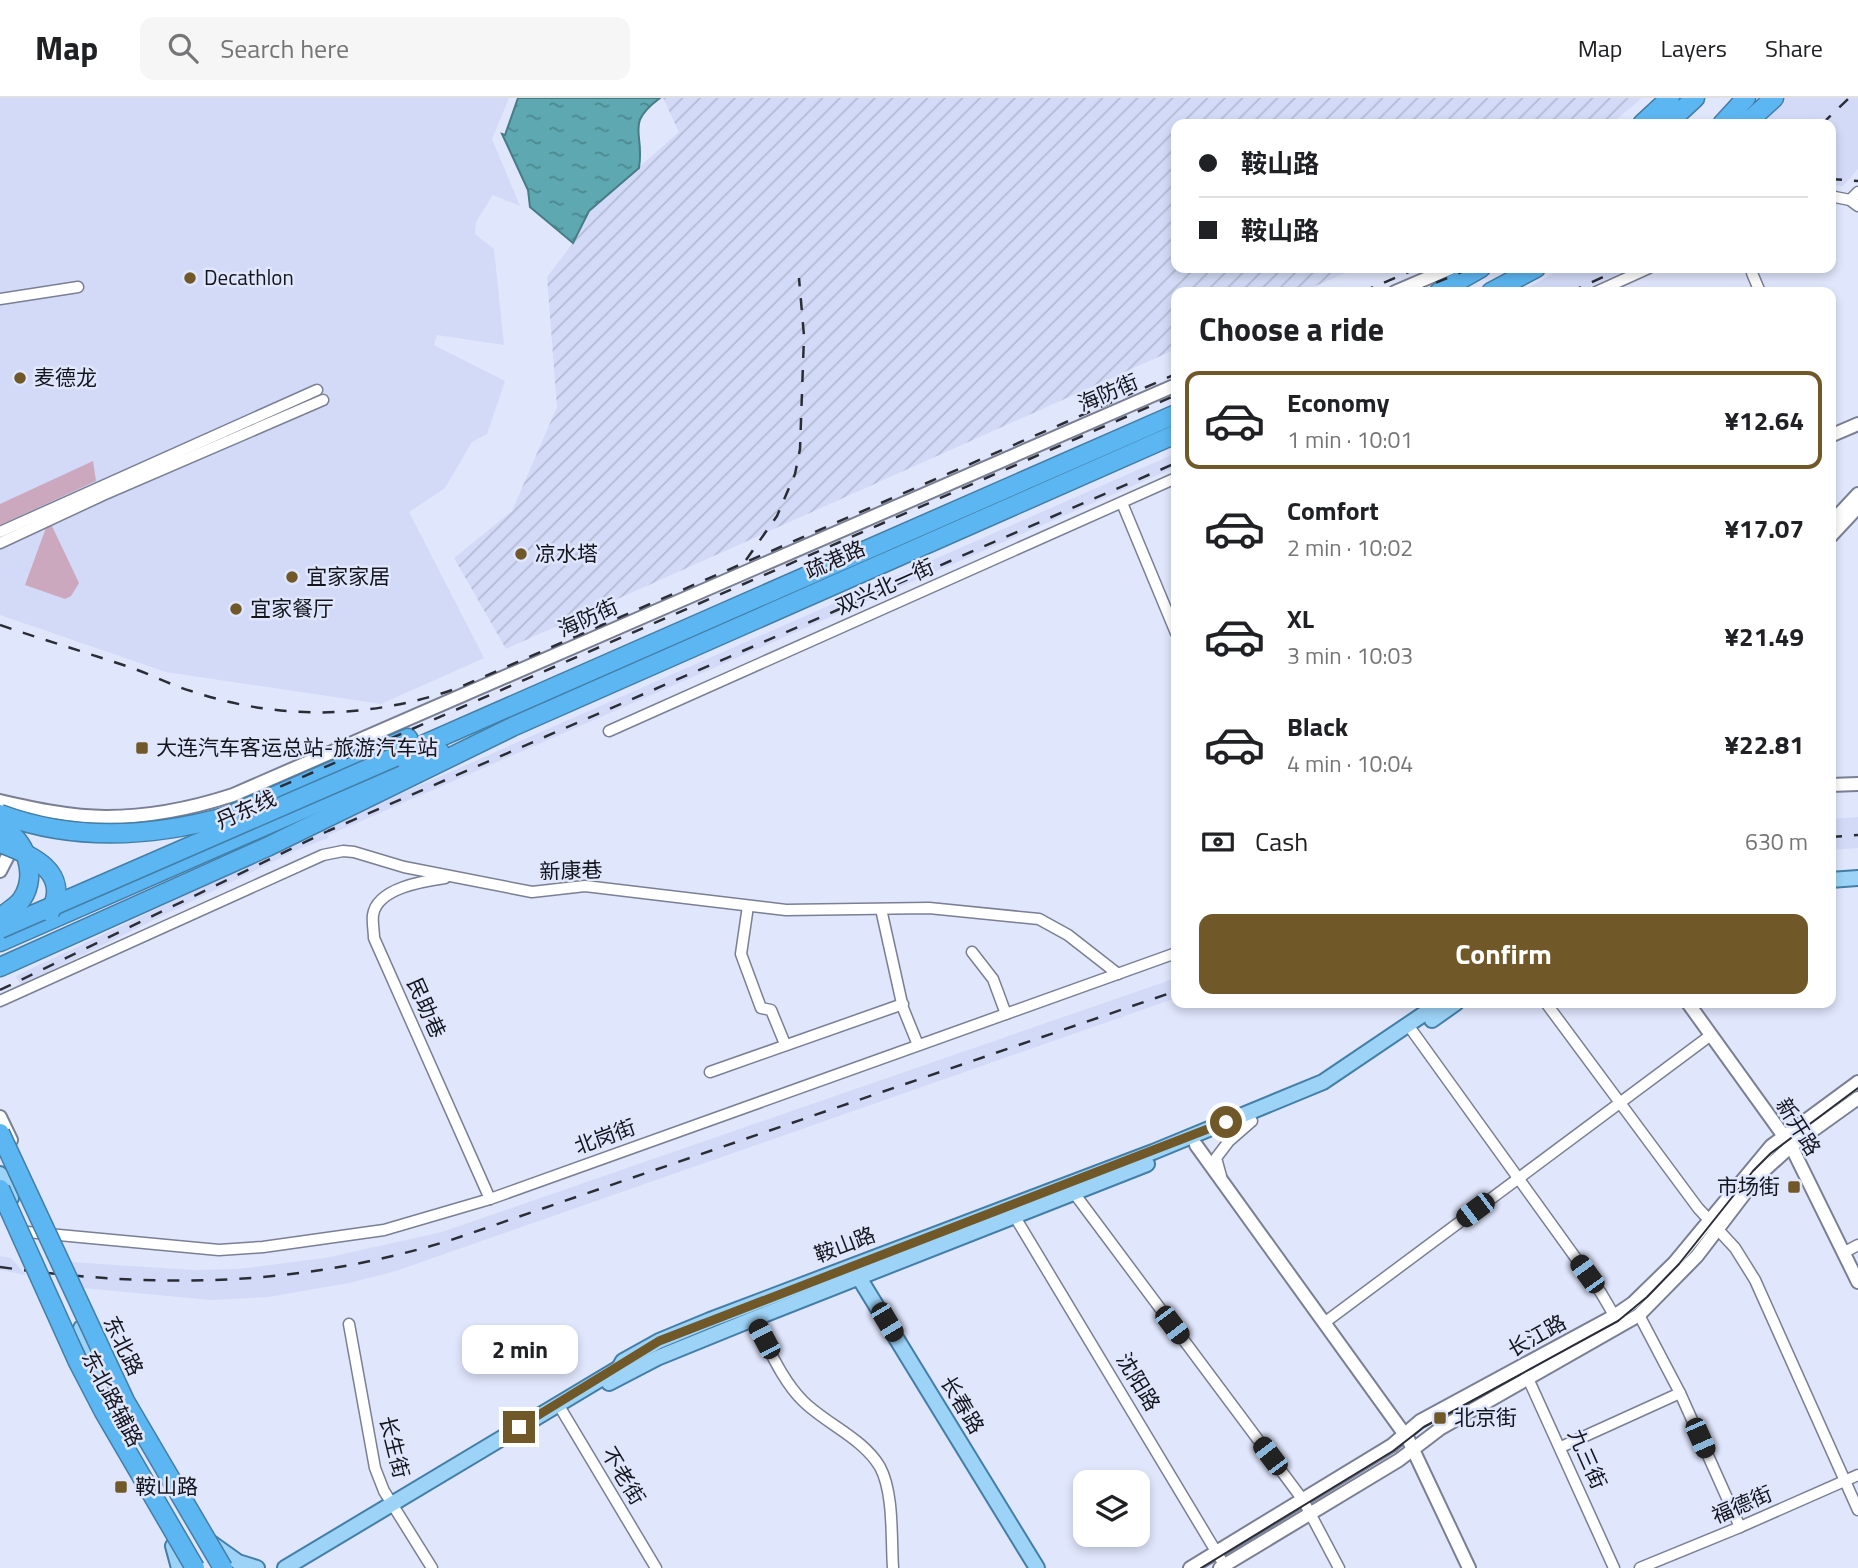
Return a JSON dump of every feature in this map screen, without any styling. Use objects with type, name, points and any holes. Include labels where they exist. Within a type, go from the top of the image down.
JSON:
[{"type":"highway","points":[[1647,119],[1670,98]]},
{"type":"highway","points":[[1672,119],[1695,98]]},
{"type":"highway","points":[[1727,119],[1746,98]]},
{"type":"highway","points":[[1748,119],[1774,98]]},
{"type":"highway","points":[[1448,287],[1472,273]]},
{"type":"highway","points":[[1500,287],[1527,273]]},
{"type":"highway","name":"疏港路","points":[[228,816],[392,751],[1171,416]]},
{"type":"highway","name":"疏港路","points":[[512,727],[1171,436]]},
{"type":"highway","points":[[0,967],[265,841],[342,800],[405,781],[512,727]]},
{"type":"highway","name":"丹东线","points":[[0,942],[399,767],[512,727]]},
{"type":"highway","points":[[2,919],[392,751]]},
{"type":"highway","name":"丹东线","points":[[0,813],[48,828],[120,834],[159,832],[228,816]]},
{"type":"highway","points":[[2,919],[228,816]]},
{"type":"highway","points":[[0,829],[13,835],[19,842],[29,872],[21,900],[2,919]]},
{"type":"highway","points":[[0,958],[23,942],[265,841]]},
{"type":"highway","points":[[0,843],[37,859],[54,881],[54,905],[36,926]]},
{"type":"highway","name":"东北路","points":[[0,1133],[125,1401],[223,1568]]},
{"type":"highway","name":"东北路","points":[[0,1189],[88,1382],[130,1458],[183,1541],[200,1562]]},
{"type":"main road","points":[[1407,287],[1439,273]]},
{"type":"main road","name":"海防街","points":[[0,801],[41,810],[106,817],[164,812],[233,795],[1171,387]]},
{"type":"main road","points":[[1836,433],[1858,424]]},
{"type":"main road","points":[[1836,518],[1858,494]]},
{"type":"main road","points":[[1836,531],[1858,507]]},
{"type":"main road","points":[[1836,785],[1858,784]]},
{"type":"main road","points":[[0,871],[23,825],[41,810]]},
{"type":"main road","points":[[0,813],[3,822],[0,829]]},
{"type":"main road","points":[[1836,870],[1858,869]]},
{"type":"main road","points":[[1836,880],[1858,878]]},
{"type":"main road","name":"鞍山路","points":[[273,1568],[293,1566],[560,1408],[623,1374],[753,1319],[1196,1145],[1338,1085],[1434,1008]]},
{"type":"main road","name":"鞍山路","points":[[560,1408],[659,1341],[851,1265],[1153,1152],[1323,1082],[1447,1008]]},
{"type":"main road","name":"新开路","points":[[1692,1008],[1787,1141],[1858,1282]]},
{"type":"main road","name":"长江路","points":[[1190,1568],[1392,1445],[1420,1421],[1521,1366],[1618,1321],[1639,1315],[1684,1271],[1714,1226],[1787,1141],[1858,1082]]},
{"type":"main road","name":"长江路","points":[[1787,1141],[1858,1098]]},
{"type":"main road","points":[[0,1117],[65,1258]]},
{"type":"main road","points":[[1196,1145],[1404,1434],[1469,1568]]},
{"type":"main road","points":[[0,1150],[32,1233],[36,1255]]},
{"type":"main road","points":[[0,1174],[32,1233]]},
{"type":"main road","points":[[0,1204],[36,1255]]},
{"type":"main road","name":"长江路","points":[[1224,1567],[1399,1460],[1441,1428],[1529,1379],[1618,1321],[1691,1244],[1714,1226]]},
{"type":"main road","name":"长春路","points":[[851,1265],[1037,1568]]},
{"type":"main road","name":"东北路","points":[[48,1281],[86,1337],[183,1541]]},
{"type":"main road","name":"东北路","points":[[48,1281],[110,1409],[200,1562],[215,1568]]},
{"type":"main road","name":"东北路辅路","points":[[48,1281],[64,1348],[104,1426],[183,1541]]},
{"type":"main road","name":"东北路辅路","points":[[78,1285],[106,1348],[157,1443],[200,1562],[231,1568]]},
{"type":"main road","points":[[90,1311],[86,1337],[106,1348]]},
{"type":"main road","points":[[64,1348],[67,1320]]},
{"type":"main road","points":[[183,1541],[200,1562],[238,1562],[257,1568]]},
{"type":"main road","points":[[179,1568],[183,1541]]},
{"type":"street","points":[[1836,198],[1854,203],[1858,191]]},
{"type":"street","points":[[1606,287],[1637,273]]},
{"type":"street","points":[[1752,273],[1758,287]]},
{"type":"street","points":[[0,299],[78,287]]},
{"type":"street","points":[[0,532],[320,395],[0,543]]},
{"type":"street","name":"双兴北一街","points":[[609,731],[1171,480]]},
{"type":"street","points":[[1122,503],[1171,621]]},
{"type":"street","name":"新康巷","points":[[0,1001],[332,852],[354,852],[404,867],[532,892],[585,886],[786,910],[929,908],[1039,919],[1068,935],[1118,974]]},
{"type":"street","points":[[394,892],[407,875],[404,867]]},
{"type":"street","points":[[394,892],[415,882],[451,877]]},
{"type":"street","name":"民助巷","points":[[394,892],[382,900],[373,913],[374,938],[490,1199]]},
{"type":"street","points":[[748,906],[741,954],[761,1008],[771,1010],[785,1044]]},
{"type":"street","points":[[881,909],[903,1004],[918,1045]]},
{"type":"street","points":[[972,952],[993,979],[1006,1014]]},
{"type":"street","name":"北岗街","points":[[32,1233],[219,1250],[365,1234],[490,1199],[1171,955]]},
{"type":"street","points":[[710,1072],[903,1004]]},
{"type":"street","points":[[1550,1008],[1714,1226],[1735,1248],[1755,1280],[1858,1510]]},
{"type":"street","points":[[1410,1029],[1601,1293],[1618,1321]]},
{"type":"street","points":[[1324,1322],[1711,1035]]},
{"type":"street","points":[[1222,1180],[1216,1158],[1229,1141],[1252,1121]]},
{"type":"street","points":[[1074,1193],[1303,1500],[1339,1568]]},
{"type":"street","name":"沈阳路","points":[[1015,1217],[1217,1551],[1224,1567]]},
{"type":"street","points":[[1843,1252],[1858,1245]]},
{"type":"street","points":[[1639,1315],[1680,1393],[1740,1527]]},
{"type":"street","points":[[753,1319],[785,1378],[803,1402],[860,1445],[880,1467],[888,1494],[893,1568]]},
{"type":"street","name":"长生街","points":[[349,1324],[376,1468],[384,1491],[432,1568]]},
{"type":"street","name":"九三街","points":[[1521,1366],[1561,1447],[1614,1568]]},
{"type":"street","points":[[1561,1447],[1680,1393]]},
{"type":"street","name":"不老街","points":[[560,1408],[656,1568]]},
{"type":"street","name":"福德街","points":[[1640,1568],[1858,1475]]},
{"type":"shaded area","points":[[0,98],[509,98],[492,139],[520,206],[493,195],[476,222],[475,234],[494,249],[504,345],[437,335],[434,345],[505,381],[487,434],[472,442],[445,488],[409,512],[484,658],[381,704],[166,672],[0,615]]},
{"type":"shaded area","points":[[663,98],[1642,98],[1617,119],[1171,119],[1171,273],[1346,273],[1313,287],[1171,287],[1171,351],[506,649],[454,558],[512,511],[557,407],[547,277],[573,243],[589,211],[679,132]]},
{"type":"shaded area","points":[[1780,98],[1858,98],[1858,169],[1843,186],[1836,185],[1836,119],[1756,119]]},
{"type":"shaded area","points":[[1554,273],[1621,273],[1589,287],[1529,287]]},
{"type":"shaded area","points":[[1171,455],[1171,469],[329,835],[328,838],[299,849],[21,985],[16,976],[366,809]]},
{"type":"shaded area","points":[[93,461],[96,481],[0,525],[0,504]]},
{"type":"shaded area","points":[[51,524],[79,583],[71,596],[65,599],[25,585],[47,525]]},
{"type":"shaded area","points":[[1858,817],[1858,848],[1836,850],[1836,819]]},
{"type":"shaded area","points":[[1171,980],[1171,1000],[396,1271],[349,1283],[268,1297],[212,1300],[82,1288],[70,1262],[193,1270],[237,1269],[325,1258],[442,1232]]},
{"type":"shaded area","points":[[0,1256],[11,1258],[26,1275],[0,1270]]},
{"type":"water","points":[[518,98],[660,98],[642,115],[639,122],[639,168],[589,211],[573,243],[530,207],[528,190],[502,134],[505,135]]},
{"type":"tram line","points":[[1201,1568],[1393,1451],[1424,1427],[1618,1321],[1647,1297],[1679,1264],[1753,1171],[1771,1153],[1858,1088]]},
{"type":"railway","points":[[1827,119],[1849,98]]},
{"type":"railway","points":[[1836,179],[1858,181]]},
{"type":"railway","points":[[1374,287],[1406,273]]},
{"type":"railway","points":[[1426,287],[1459,273]]},
{"type":"railway","points":[[1581,287],[1612,273]]},
{"type":"railway","points":[[746,560],[777,516],[795,474],[800,449],[804,336],[799,278]]},
{"type":"railway","points":[[0,625],[224,701],[291,711],[325,712],[392,706],[458,688],[1171,376]]},
{"type":"railway","points":[[0,819],[58,829],[119,830],[179,822],[236,806],[1171,397]]},
{"type":"railway","points":[[0,990],[328,831],[1171,465]]},
{"type":"railway","points":[[1836,837],[1858,835]]},
{"type":"railway","points":[[0,1267],[116,1279],[172,1281],[283,1275],[394,1256],[451,1240],[1171,993]]},
{"type":"place","name":"Decathlon","points":[[190,278]]},
{"type":"place","name":"麦德龙","points":[[20,378]]},
{"type":"place","name":"凉水塔","points":[[521,554]]},
{"type":"place","name":"宜家家居","points":[[292,577]]},
{"type":"place","name":"宜家餐厅","points":[[236,609]]},
{"type":"place","name":"大连汽车客运总站-旅游汽车站","points":[[142,748]]},
{"type":"place","name":"市场街","points":[[1794,1187]]},
{"type":"place","name":"北京街","points":[[1440,1418]]},
{"type":"place","name":"鞍山路","points":[[121,1487]]},
{"type":"route","points":[[519,1427],[659,1341],[1226,1122]]}]
